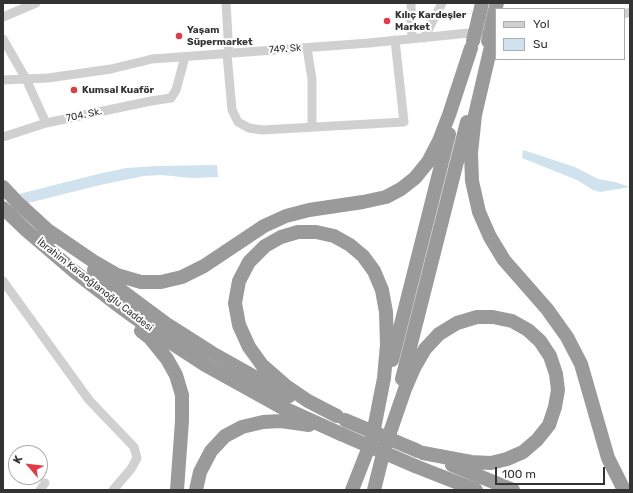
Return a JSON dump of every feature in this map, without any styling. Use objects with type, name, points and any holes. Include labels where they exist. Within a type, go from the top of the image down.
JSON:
[{"type":"highway","points":[[359,490],[481,9]]},
{"type":"highway","points":[[495,21],[475,115],[471,153],[472,181],[479,212],[490,237],[504,260],[547,310],[567,337],[581,364],[608,458],[624,490]]},
{"type":"highway","points":[[375,490],[492,37]]},
{"type":"highway","points":[[48,231],[92,261],[117,275],[141,282],[161,282],[182,277],[204,266],[264,226],[286,216],[309,210],[386,197],[401,189],[415,178],[428,162],[439,141],[449,115],[472,45]]},
{"type":"highway","name":"İbrahim Karaoğlanoğlu Caddesi","points":[[3,187],[48,231],[86,264],[108,282],[181,333],[212,353],[289,396],[341,418]]},
{"type":"highway","name":"İbrahim Karaoğlanoğlu Caddesi","points":[[3,208],[75,272],[115,304],[152,330],[205,365],[279,406],[338,433]]},
{"type":"highway","points":[[352,490],[372,439],[384,378],[387,345],[386,312],[382,290],[374,271],[363,256],[350,245],[334,236],[316,232],[298,232],[280,237],[265,246],[249,262],[239,281],[235,303],[239,325],[248,347],[262,365],[286,386],[308,401],[341,418],[421,452],[513,490]]},
{"type":"highway","points":[[75,272],[150,338],[167,358],[176,375],[182,396],[182,421],[177,490]]},
{"type":"highway","points":[[386,444],[404,390],[414,368],[425,349],[439,334],[457,323],[477,317],[493,317],[517,324],[528,330],[540,341],[550,356],[556,374],[558,390],[555,407],[548,425],[537,440],[523,452],[507,459],[491,463],[450,459],[421,452]]},
{"type":"highway","points":[[196,490],[200,472],[211,451],[225,436],[242,427],[263,422],[281,421],[304,424],[338,433],[476,490]]},
{"type":"highway","points":[[418,467],[462,490]]},
{"type":"street","points":[[3,17],[19,6],[36,3]]},
{"type":"street","points":[[226,3],[232,110],[238,122],[249,128],[262,130],[404,122],[395,40]]},
{"type":"street","points":[[411,3],[412,39]]},
{"type":"street","points":[[424,38],[442,3]]},
{"type":"street","name":"749. Sk","points":[[3,80],[48,78],[111,69],[152,60],[184,57],[424,38],[492,37]]},
{"type":"street","points":[[3,39],[26,79],[46,123],[3,137]]},
{"type":"street","points":[[307,48],[312,79],[312,127]]},
{"type":"street","name":"704. Sk.","points":[[46,123],[171,98],[176,90],[184,57]]},
{"type":"street","points":[[3,281],[89,400],[134,447],[137,458],[113,490]]},
{"type":"water","points":[[523,150],[575,167],[598,179],[615,182],[630,187],[600,192],[593,190],[577,180],[522,158]]},
{"type":"water","points":[[217,165],[218,177],[191,178],[161,175],[144,176],[100,185],[28,203],[19,194],[126,168]]},
{"type":"place","name":"Kılıç Kardeşler Market","points":[[387,21]]},
{"type":"place","name":"Yaşam Süpermarket","points":[[179,36]]},
{"type":"place","name":"Kumsal Kuaför","points":[[74,90]]}]
